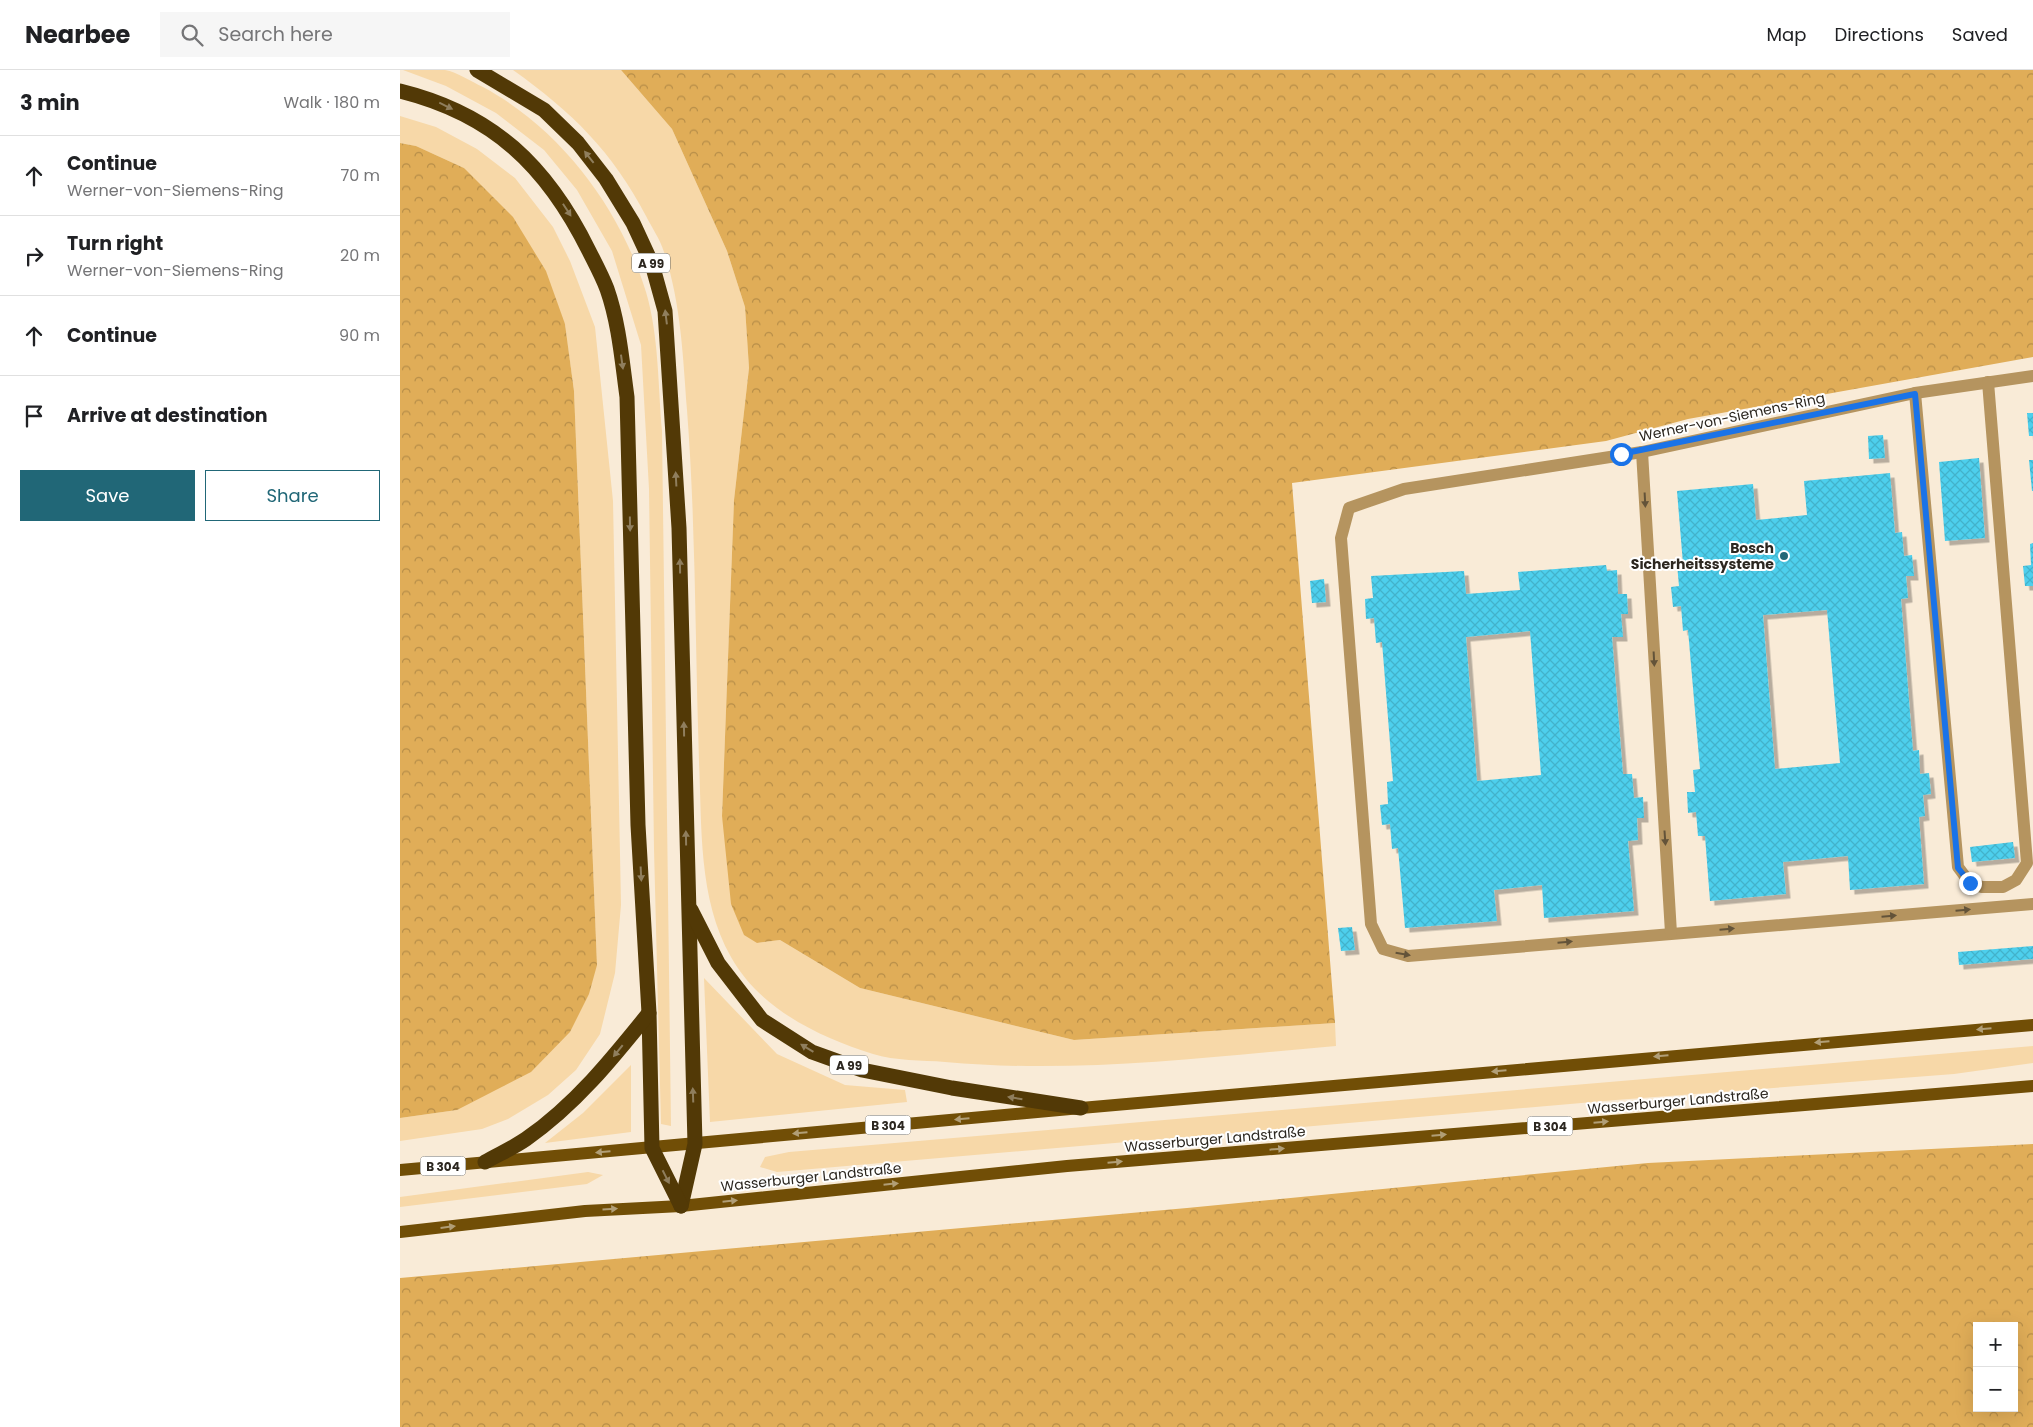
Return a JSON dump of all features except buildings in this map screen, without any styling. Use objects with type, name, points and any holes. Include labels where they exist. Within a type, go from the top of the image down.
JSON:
[{"type":"highway","name":"A 99","points":[[477,70],[544,110],[578,143],[601,172],[633,223],[652,264],[665,311],[678,528],[695,1144],[681,1206]]},
{"type":"highway","points":[[400,91],[432,99],[467,116],[500,136],[529,161],[548,182],[570,215],[607,288],[618,333],[627,397],[638,825],[649,1013],[652,1148],[681,1206]]},
{"type":"highway","name":"A 99","points":[[688,905],[718,963],[762,1020],[812,1052],[862,1070],[952,1088],[1080,1108]]},
{"type":"highway","points":[[485,1162],[525,1139],[564,1109],[607,1065],[649,1013]]},
{"type":"main road","name":"B 304","points":[[400,1170],[1080,1108],[2033,1025]]},
{"type":"main road","name":"Wasserburger Landstraße","points":[[400,1232],[585,1211],[681,1206],[1067,1166],[2033,1086]]},
{"type":"street","name":"Werner-von-Siemens-Ring","points":[[1671,933],[1408,956],[1383,949],[1371,924],[1342,545],[1349,508],[1404,489],[1642,452],[1915,394],[2033,376]]},
{"type":"street","points":[[1915,394],[1958,868],[1970,883],[1982,888],[2003,887],[2016,880],[2027,863],[1988,382]]},
{"type":"street","points":[[1642,452],[1671,933],[2032,904]]},
{"type":"shaded area","points":[[403,70],[445,70],[464,77],[511,104],[538,125],[562,148],[604,201],[621,230],[646,292],[656,343],[662,431],[671,1126],[661,1124],[654,849],[649,489],[641,345],[612,251],[577,190],[544,150],[496,113],[446,86]]},
{"type":"shaded area","points":[[513,70],[621,70],[672,129],[727,251],[745,307],[749,368],[734,500],[722,816],[757,943],[780,940],[860,988],[1074,1040],[1335,1023],[1336,1046],[1140,1063],[1092,1065],[994,1065],[899,1059],[873,1054],[812,1030],[774,1006],[743,975],[720,935],[707,887],[704,862],[690,454],[678,310],[670,271],[656,234],[633,193],[605,152],[554,101]]},
{"type":"shaded area","points":[[400,116],[436,127],[477,149],[515,178],[553,227],[570,261],[595,327],[613,501],[621,905],[615,973],[600,1034],[576,1070],[548,1095],[508,1119],[482,1129],[400,1141],[400,1118],[457,1110],[597,965],[574,391],[565,324],[464,168],[416,146],[400,143]]},
{"type":"shaded area","points":[[704,978],[777,1054],[845,1085],[905,1090],[907,1102],[710,1122]]},
{"type":"shaded area","points":[[2033,1046],[2033,1063],[1954,1074],[1616,1100],[777,1172],[760,1167],[765,1157],[789,1152]]},
{"type":"shaded area","points":[[631,1065],[631,1132],[545,1143],[583,1113]]},
{"type":"shaded area","points":[[588,1172],[603,1175],[587,1184],[400,1207],[400,1197]]},
{"type":"green space","points":[[621,70],[2033,70],[2033,357],[1688,419],[1606,441],[1292,483],[1335,1023],[1074,1040],[860,988],[780,940],[757,943],[744,935],[731,904],[722,816],[734,500],[749,368],[745,307],[727,251],[672,129]]},
{"type":"green space","points":[[400,143],[416,146],[464,168],[513,217],[546,271],[565,324],[574,391],[597,965],[589,994],[570,1032],[531,1072],[457,1110],[400,1118]]},
{"type":"green space","points":[[2033,1144],[2033,1427],[400,1427],[400,1278],[1187,1208],[1648,1163]]},
{"type":"place","name":"Bosch Sicherheitssysteme","points":[[1784,556]]},
{"type":"route","points":[[1621,454],[1642,452],[1915,394],[1958,868],[1970,883]]}]
